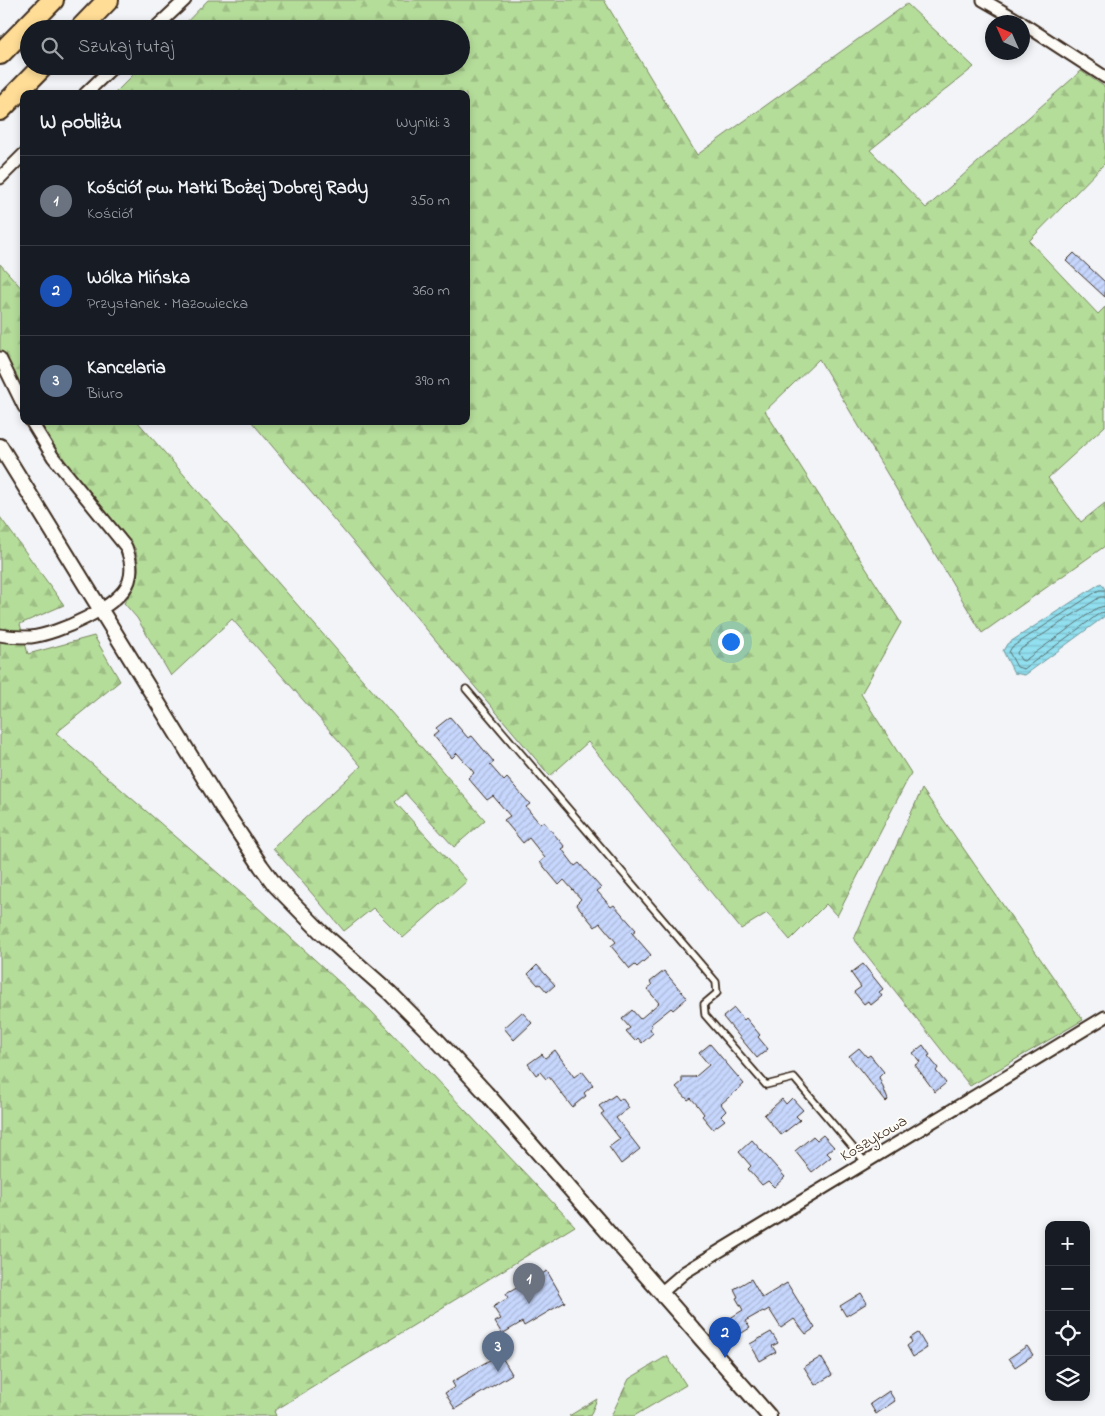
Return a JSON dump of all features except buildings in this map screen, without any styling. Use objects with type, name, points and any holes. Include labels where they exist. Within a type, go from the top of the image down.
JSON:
[{"type":"highway","points":[[33,20],[53,0]]},
{"type":"highway","points":[[89,20],[108,0]]},
{"type":"highway","points":[[0,54],[20,34]]},
{"type":"highway","points":[[0,110],[34,75]]},
{"type":"street","points":[[164,20],[185,0]]},
{"type":"street","points":[[982,0],[1008,15]]},
{"type":"street","points":[[1030,28],[1105,77]]},
{"type":"street","points":[[89,90],[105,75]]},
{"type":"street","points":[[0,178],[20,158]]},
{"type":"street","points":[[0,358],[20,398]]},
{"type":"street","points":[[0,635],[32,636],[54,632],[100,609],[116,598],[129,582],[131,564],[126,547],[54,457],[34,425]]},
{"type":"street","points":[[0,446],[224,810],[252,854],[275,885],[321,932],[389,992],[437,1040],[662,1292],[769,1416]]},
{"type":"street","name":"Koszykowa","points":[[662,1292],[686,1272],[1105,1016]]},
{"type":"lane","points":[[466,689],[716,982],[717,993],[704,1004],[705,1015],[766,1085],[794,1078],[866,1163]]},
{"type":"green space","points":[[208,0],[604,0],[697,155],[907,4],[974,67],[870,150],[926,208],[1081,71],[1105,87],[1105,163],[1029,241],[1098,314],[1105,307],[1105,426],[1048,478],[1081,522],[1105,503],[1105,546],[982,633],[819,359],[765,411],[901,623],[861,694],[911,773],[837,916],[826,904],[790,940],[767,913],[741,929],[588,742],[550,776],[254,425],[470,425],[470,90],[118,90],[133,75],[470,75],[470,20],[189,20]]},
{"type":"green space","points":[[0,264],[20,286],[20,388],[0,349]]},
{"type":"green space","points":[[39,425],[140,425],[485,820],[454,847],[405,793],[395,802],[467,881],[403,938],[373,908],[344,931],[273,848],[361,766],[232,619],[171,676],[137,618],[124,603],[137,577],[138,563],[135,548],[69,471]]},
{"type":"green space","points":[[0,517],[64,605],[20,624],[28,654],[94,636],[120,681],[56,733],[256,906],[371,1011],[575,1226],[274,1411],[276,1416],[0,1416]]},
{"type":"green space","points":[[922,789],[1083,1020],[970,1086],[854,939]]},
{"type":"green space","points":[[667,1356],[686,1385],[634,1416],[611,1416],[629,1379]]},
{"type":"green space","points":[[597,1399],[590,1416],[569,1416]]},
{"type":"water","points":[[1101,583],[1105,589],[1105,616],[1025,675],[1014,673],[1003,651],[1007,644]]},
{"type":"place","name":"Kościół pw. Matki Bożej Dobrej Rady","points":[[529,1304]]},
{"type":"place","name":"Wólka Mińska","points":[[725,1358]]},
{"type":"place","name":"Kancelaria","points":[[498,1372]]}]
